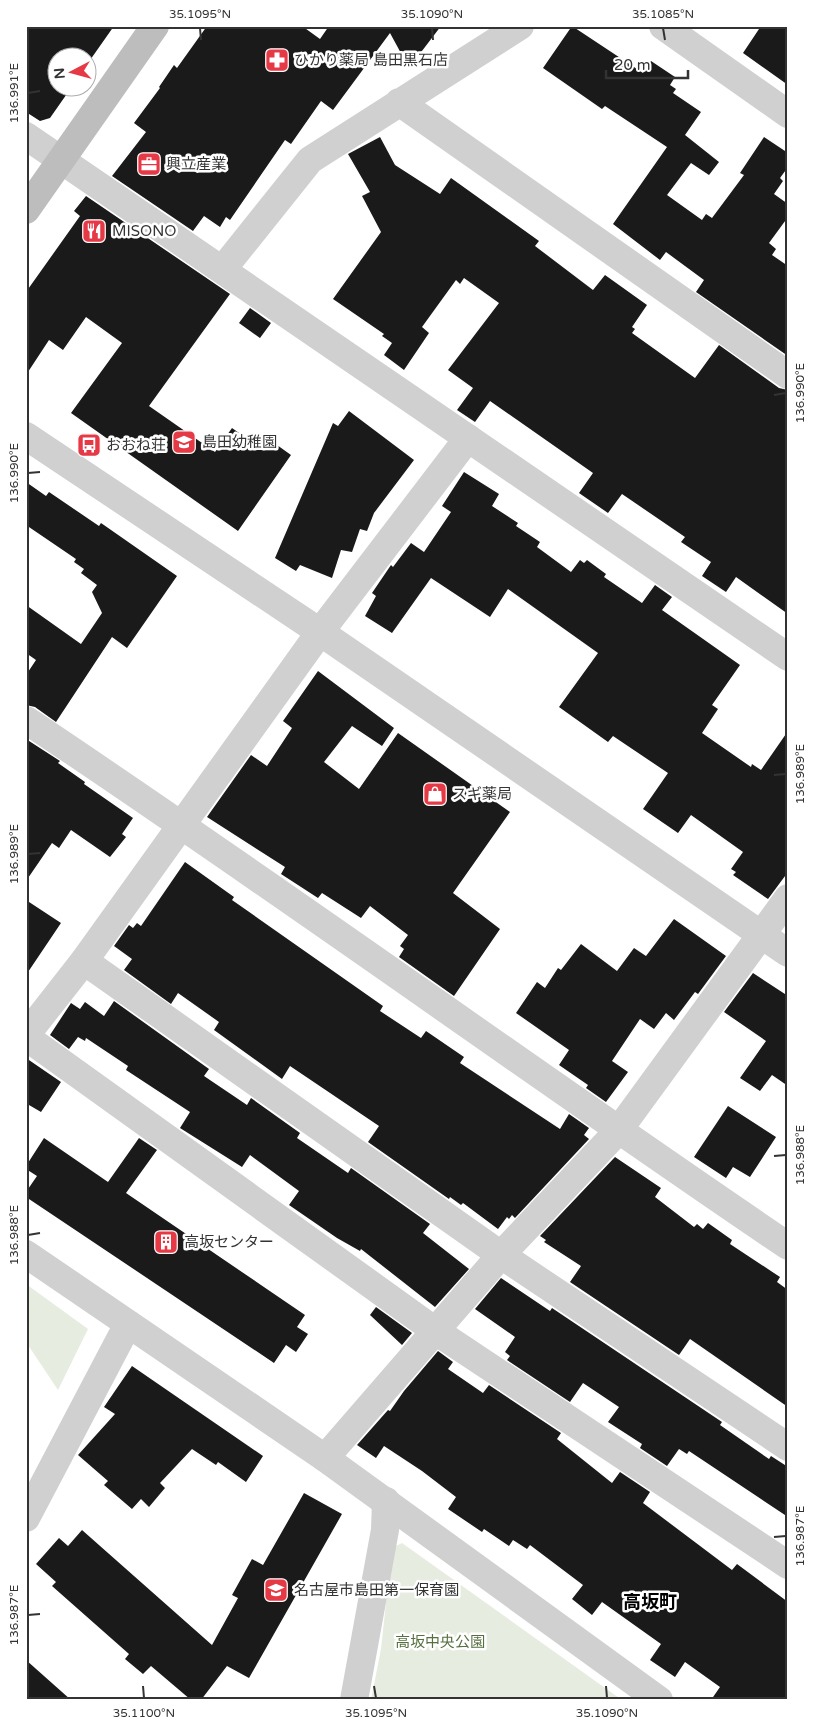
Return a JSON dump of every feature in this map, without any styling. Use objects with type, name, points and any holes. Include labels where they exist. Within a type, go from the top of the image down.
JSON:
[{"type":"main road","points":[[26,210],[156,26]]},
{"type":"street","points":[[222,270],[310,160],[520,26]]},
{"type":"street","points":[[663,26],[788,114]]},
{"type":"street","points":[[399,102],[788,375]]},
{"type":"street","points":[[26,136],[788,657]]},
{"type":"street","points":[[26,436],[320,632],[788,953]]},
{"type":"street","points":[[468,438],[320,632],[84,961],[26,1036],[437,1332],[788,1565]]},
{"type":"street","points":[[26,720],[183,824],[618,1131],[788,1246]]},
{"type":"street","points":[[325,1458],[437,1332],[501,1255],[618,1131],[788,898]]},
{"type":"street","points":[[84,961],[501,1255],[788,1447]]},
{"type":"street","points":[[26,1254],[325,1458],[659,1700]]},
{"type":"street","points":[[26,1518],[128,1324]]},
{"type":"street","points":[[354,1700],[385,1530],[386,1502]]},
{"type":"green space","points":[[26,1284],[88,1329],[58,1390],[26,1342]]},
{"type":"green space","name":"高坂中央公園","points":[[402,1543],[622,1700],[371,1700],[381,1649],[392,1548]]},
{"type":"building","points":[[26,26],[114,26],[98,49],[48,48],[48,98],[64,98],[50,118],[40,121],[26,112]]},
{"type":"building","points":[[207,26],[302,26],[320,39],[329,26],[441,26],[409,68],[390,33],[333,110],[321,101],[291,144],[285,140],[230,220],[226,217],[220,227],[204,216],[193,231],[112,176],[146,132],[134,123],[160,88],[174,65],[177,68]]},
{"type":"building","points":[[572,26],[643,73],[651,61],[675,77],[670,85],[676,89],[673,93],[701,112],[685,135],[719,162],[709,175],[691,163],[667,195],[702,220],[706,214],[712,218],[744,175],[740,173],[764,137],[788,153],[788,167],[780,178],[783,181],[774,194],[788,204],[788,217],[769,243],[776,249],[772,255],[788,266],[788,356],[696,292],[704,280],[666,252],[660,260],[613,224],[667,147],[605,106],[602,109],[543,68]]},
{"type":"building","points":[[761,26],[788,26],[788,85],[743,53]]},
{"type":"building","points":[[380,137],[395,165],[440,194],[451,178],[539,241],[535,246],[593,290],[605,275],[647,305],[632,327],[635,329],[632,333],[695,378],[719,345],[779,388],[788,390],[788,614],[736,577],[726,592],[702,576],[711,562],[681,542],[685,537],[622,494],[608,513],[579,493],[593,473],[490,401],[475,422],[457,410],[473,388],[448,370],[499,303],[464,278],[460,284],[456,280],[422,327],[429,333],[404,370],[384,355],[392,343],[382,336],[384,334],[333,299],[381,232],[362,196],[370,192],[348,154]]},
{"type":"building","points":[[86,196],[230,294],[149,406],[215,452],[232,428],[263,450],[270,440],[291,455],[238,531],[71,413],[122,343],[86,317],[63,350],[49,340],[26,375],[26,292],[80,216],[74,211]]},
{"type":"building","points":[[250,308],[271,323],[260,338],[239,323]]},
{"type":"building","points":[[349,411],[414,460],[374,513],[367,531],[360,529],[352,552],[341,550],[332,578],[300,565],[296,571],[275,558],[333,423],[338,426]]},
{"type":"building","points":[[464,472],[499,494],[492,506],[518,523],[516,526],[540,542],[537,547],[571,572],[580,560],[584,563],[587,560],[606,574],[604,577],[642,603],[655,585],[672,597],[662,610],[740,665],[712,705],[718,709],[702,733],[751,767],[752,764],[761,770],[788,731],[788,872],[768,899],[733,875],[736,872],[731,869],[743,852],[691,815],[678,833],[643,809],[668,773],[613,736],[608,742],[559,707],[598,653],[508,589],[490,617],[431,578],[392,633],[365,616],[376,596],[372,593],[391,565],[393,567],[411,543],[424,552],[451,512],[442,506]]},
{"type":"building","points":[[26,482],[46,496],[49,492],[99,526],[101,523],[177,576],[127,648],[112,637],[56,722],[35,707],[26,705],[26,675],[36,660],[26,653],[26,605],[81,644],[102,613],[92,592],[97,585],[81,573],[84,569],[74,562],[76,559],[26,525]]},
{"type":"building","points":[[318,671],[394,728],[382,746],[352,726],[324,762],[359,789],[398,733],[510,812],[453,893],[500,929],[454,996],[399,957],[404,949],[400,946],[408,935],[370,906],[361,918],[322,893],[318,898],[281,874],[285,867],[207,817],[251,755],[267,766],[292,728],[283,721]]},
{"type":"building","points":[[26,739],[60,761],[58,763],[85,782],[84,784],[133,818],[122,834],[126,837],[110,857],[71,830],[59,848],[52,843],[26,881]]},
{"type":"building","points":[[185,862],[234,897],[232,900],[383,1006],[380,1011],[421,1038],[426,1031],[464,1057],[460,1063],[560,1129],[569,1114],[589,1128],[584,1135],[589,1139],[515,1218],[512,1215],[509,1219],[507,1217],[498,1229],[463,1203],[461,1205],[450,1197],[449,1199],[368,1142],[379,1126],[290,1066],[282,1079],[214,1030],[219,1022],[178,993],[171,1004],[124,970],[132,959],[114,946],[129,925],[133,928],[137,923],[141,926]]},
{"type":"building","points":[[26,900],[61,923],[26,975]]},
{"type":"building","points":[[674,919],[726,956],[698,994],[695,992],[674,1020],[666,1013],[654,1029],[640,1019],[612,1061],[628,1072],[606,1102],[586,1088],[588,1085],[559,1065],[569,1050],[516,1013],[537,982],[545,988],[558,968],[561,970],[581,944],[617,971],[634,948],[646,956]]},
{"type":"building","points":[[753,973],[788,996],[788,1086],[772,1075],[760,1091],[740,1078],[766,1041],[724,1012]]},
{"type":"building","points":[[114,1001],[209,1069],[204,1076],[247,1105],[251,1098],[300,1133],[297,1138],[348,1173],[351,1168],[430,1224],[423,1233],[469,1269],[435,1307],[361,1249],[360,1251],[337,1238],[289,1205],[299,1191],[250,1155],[242,1167],[180,1128],[190,1112],[126,1070],[128,1066],[86,1038],[85,1041],[78,1037],[69,1049],[50,1035],[71,1003],[80,1009],[85,1002],[104,1016]]},
{"type":"building","points":[[26,1058],[61,1082],[41,1112],[29,1105],[26,1109]]},
{"type":"building","points":[[728,1106],[776,1137],[750,1177],[733,1167],[726,1178],[694,1157]]},
{"type":"building","points":[[44,1138],[108,1182],[139,1138],[157,1150],[126,1193],[305,1315],[297,1327],[308,1334],[296,1352],[286,1345],[274,1363],[26,1197],[26,1192],[37,1176],[26,1169],[26,1166]]},
{"type":"building","points":[[615,1157],[661,1188],[655,1197],[694,1227],[697,1224],[703,1229],[708,1223],[732,1240],[730,1244],[780,1277],[777,1282],[788,1290],[788,1407],[690,1339],[679,1355],[570,1282],[581,1266],[544,1242],[546,1240],[540,1236]]},
{"type":"building","points":[[501,1278],[550,1311],[552,1308],[722,1422],[720,1425],[769,1459],[771,1456],[788,1467],[788,1517],[689,1451],[687,1454],[679,1449],[667,1466],[640,1448],[642,1444],[608,1422],[619,1407],[583,1383],[570,1402],[507,1360],[510,1356],[505,1352],[515,1337],[475,1309]]},
{"type":"building","points":[[376,1307],[412,1333],[402,1345],[370,1315]]},
{"type":"building","points":[[438,1351],[453,1362],[448,1369],[483,1393],[489,1385],[561,1433],[557,1439],[612,1483],[620,1472],[650,1492],[643,1503],[732,1570],[737,1564],[788,1602],[788,1700],[711,1700],[720,1687],[685,1662],[675,1677],[650,1660],[661,1644],[602,1602],[592,1615],[572,1599],[583,1585],[530,1545],[527,1549],[513,1540],[509,1546],[484,1529],[482,1532],[448,1509],[456,1497],[422,1471],[384,1446],[376,1458],[357,1445],[388,1410],[390,1411],[404,1391]]},
{"type":"building","points":[[132,1366],[263,1456],[246,1482],[218,1462],[216,1465],[192,1449],[160,1483],[165,1488],[149,1507],[141,1499],[132,1509],[104,1485],[108,1481],[78,1455],[115,1414],[104,1407]]},
{"type":"building","points":[[304,1493],[342,1514],[249,1678],[227,1666],[201,1700],[191,1700],[151,1666],[143,1674],[125,1659],[129,1654],[52,1586],[56,1582],[36,1564],[59,1538],[68,1546],[82,1530],[212,1645],[238,1598],[232,1595],[252,1559],[263,1565]]},
{"type":"building","points":[[26,1660],[71,1700],[26,1700]]},
{"type":"place","name":"ひかり薬局 島田黒石店","points":[[277,60]]},
{"type":"place","name":"興立産業","points":[[149,164]]},
{"type":"place","name":"MISONO","points":[[94,231]]},
{"type":"place","name":"島田幼稚園","points":[[184,442]]},
{"type":"place","name":"おおね荘","points":[[89,445]]},
{"type":"place","name":"スギ薬局","points":[[435,794]]},
{"type":"place","name":"高坂センター","points":[[166,1242]]},
{"type":"place","name":"名古屋市島田第一保育園","points":[[276,1590]]},
{"type":"district","name":"高坂町","points":[[650,1602]]}]
